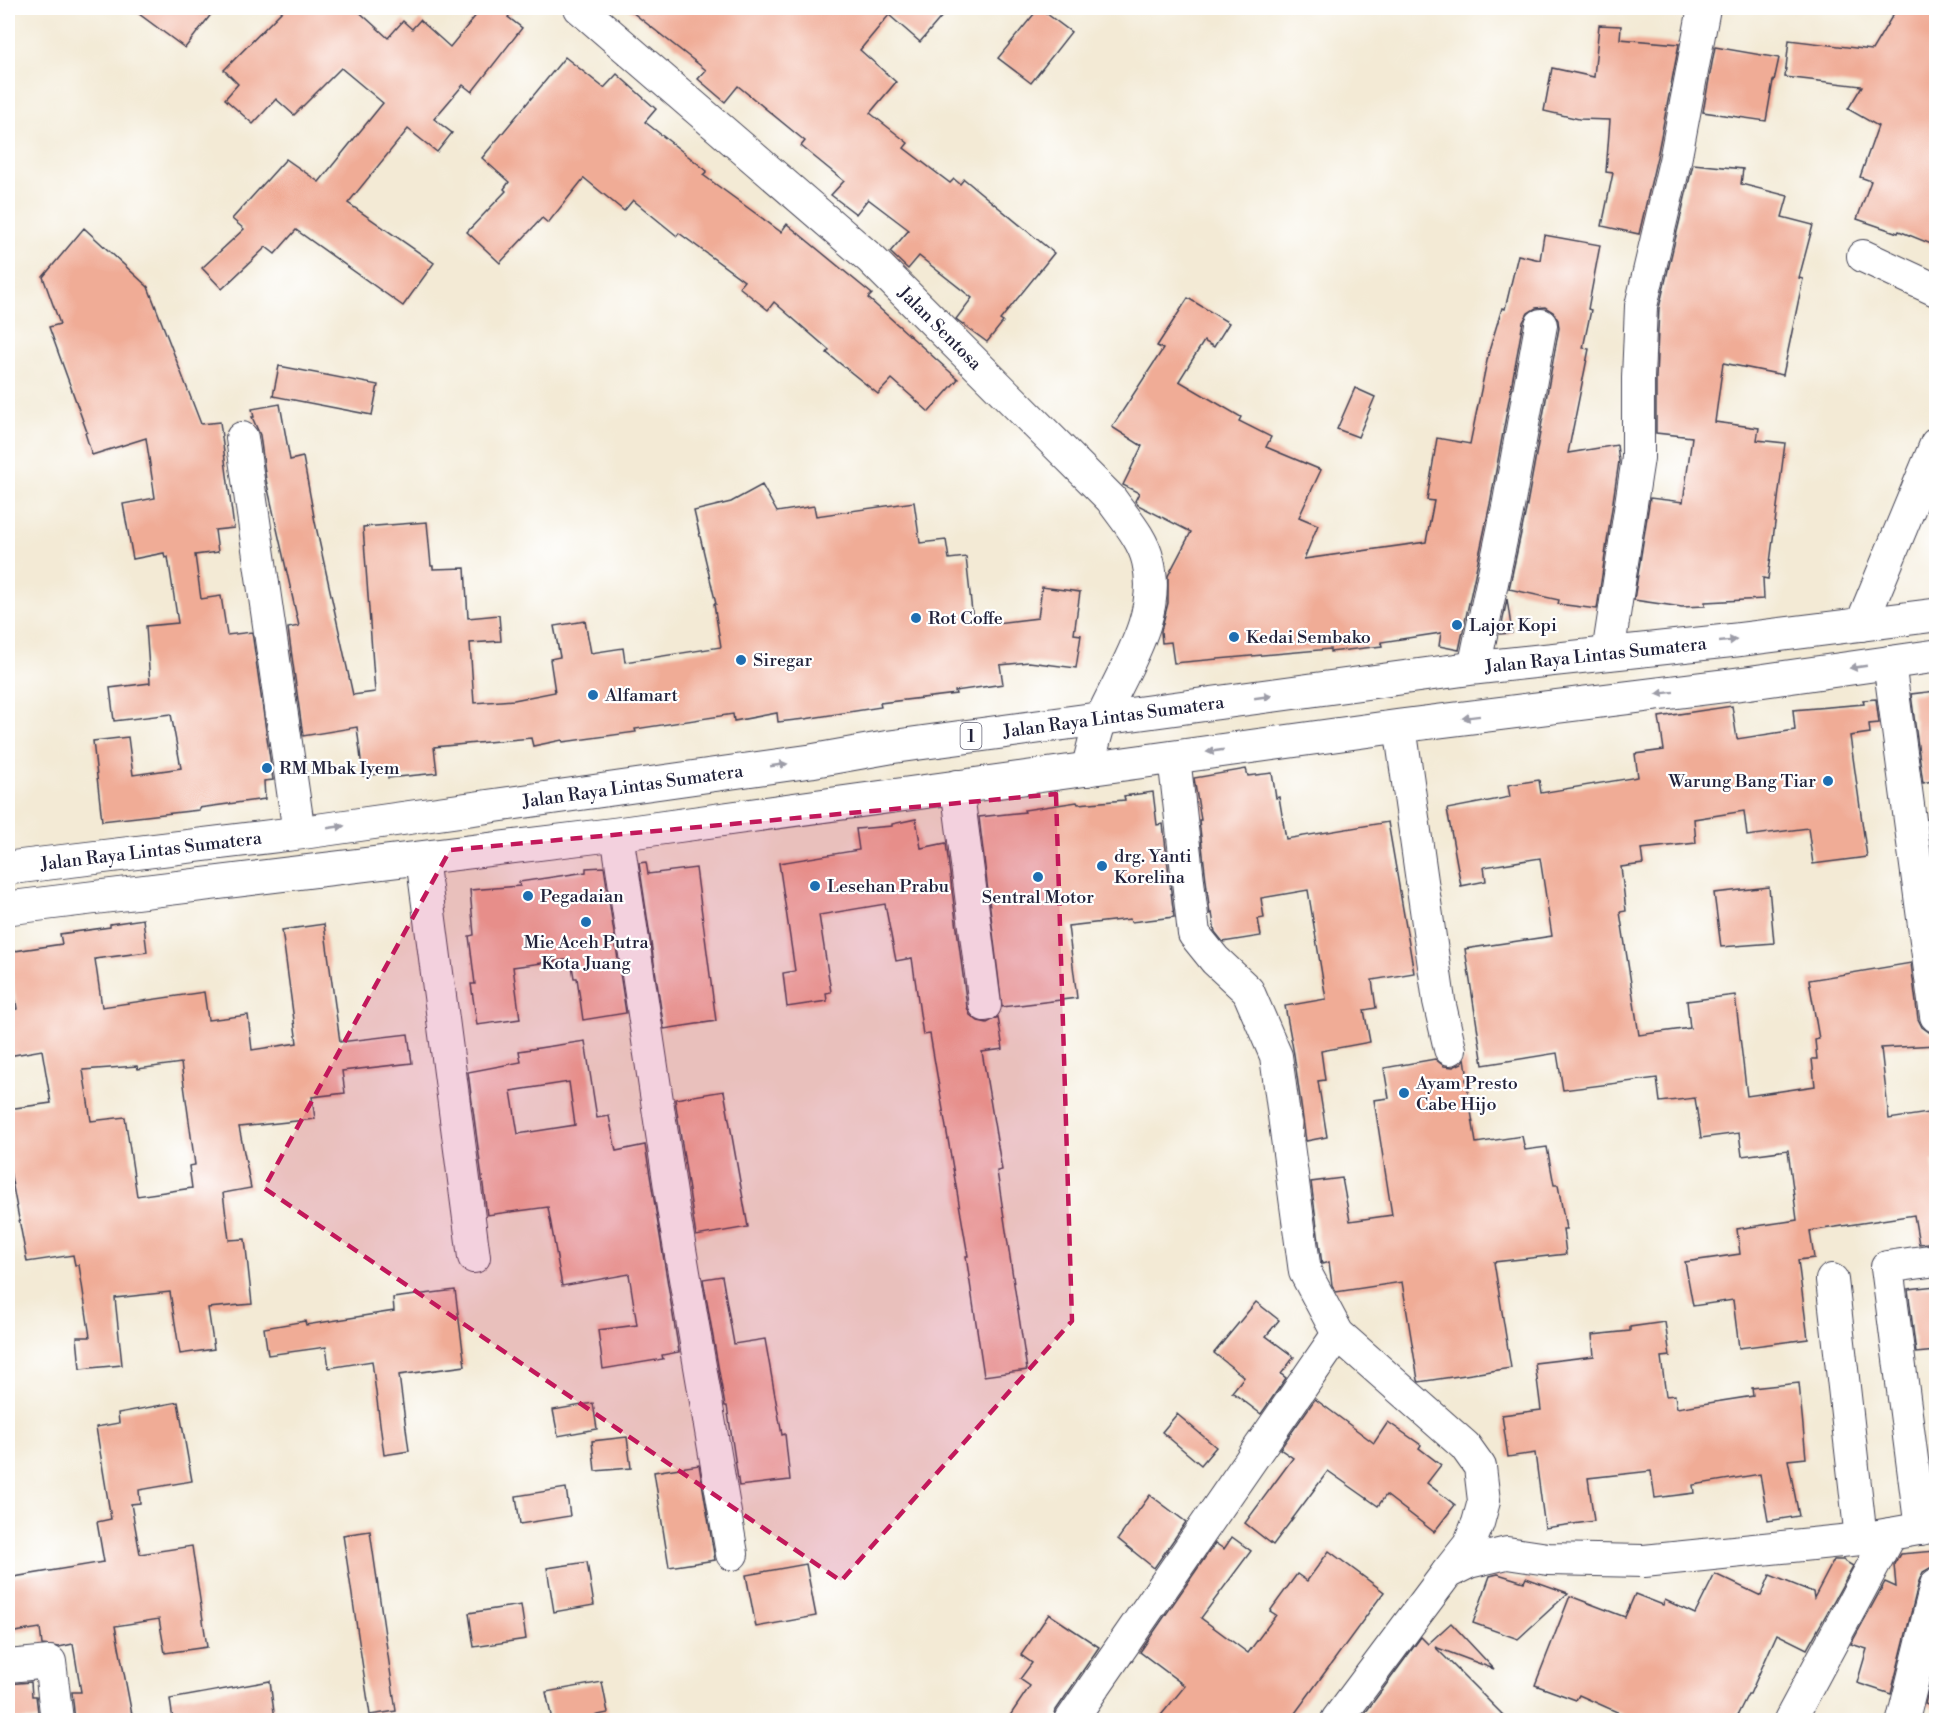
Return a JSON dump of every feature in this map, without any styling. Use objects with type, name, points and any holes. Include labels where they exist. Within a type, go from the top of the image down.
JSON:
[{"type":"highway","name":"Jalan Raya Lintas Sumatera","points":[[8,868],[299,832],[1102,718],[1474,668],[1936,615]]},
{"type":"highway","points":[[8,908],[617,834],[1400,726],[1734,685],[1936,656]]},
{"type":"street","name":"Jalan Sentosa","points":[[580,8],[871,259],[1111,498],[1136,534],[1148,561],[1150,592],[1145,624],[1117,690],[1102,718],[1087,770]]},
{"type":"street","points":[[1608,654],[1638,458],[1641,306],[1675,161],[1704,8]]},
{"type":"street","points":[[1863,256],[1936,290]]},
{"type":"street","points":[[1474,668],[1508,507],[1541,325]]},
{"type":"street","points":[[242,438],[299,832]]},
{"type":"street","points":[[1861,625],[1936,444]]},
{"type":"street","points":[[1889,662],[1936,1016]]},
{"type":"street","points":[[1400,726],[1439,1001],[1449,1049]]},
{"type":"street","points":[[1174,757],[1194,934],[1215,960],[1248,991],[1276,1056],[1305,1272],[1338,1334],[1465,1446],[1480,1467],[1484,1501],[1469,1545],[1337,1720]]},
{"type":"street","points":[[957,786],[985,1005]]},
{"type":"street","points":[[617,834],[674,1214],[732,1554]]},
{"type":"street","points":[[422,858],[474,1257]]},
{"type":"street","points":[[1447,1573],[1469,1562],[1507,1553],[1548,1559],[1644,1561],[1875,1537],[1929,1527],[1887,1267],[1936,1260]]},
{"type":"street","points":[[1790,1720],[1875,1537],[1832,1280]]},
{"type":"street","points":[[1071,1720],[1338,1334]]},
{"type":"street","points":[[1903,1720],[1936,1585]]},
{"type":"street","points":[[8,1666],[50,1662],[57,1720]]},
{"type":"highlighted area","points":[[1056,794],[1072,1321],[841,1581],[264,1188],[450,850]]},
{"type":"building","points":[[131,8],[216,8],[185,48]]},
{"type":"building","points":[[285,8],[355,8],[388,38],[403,21],[412,29],[420,20],[450,47],[482,8],[515,8],[508,17],[522,28],[472,92],[463,85],[434,119],[452,133],[437,152],[408,129],[348,203],[434,263],[403,306],[296,230],[275,254],[266,247],[222,289],[202,268],[244,229],[232,219],[286,159],[319,182],[383,103],[341,68],[294,115],[276,99],[253,124],[225,99],[238,84],[224,70]]},
{"type":"building","points":[[627,8],[949,8],[920,42],[889,15],[860,50],[896,82],[870,113],[908,143],[904,148],[950,183],[954,179],[960,184],[964,179],[1054,253],[1000,320],[1003,322],[987,342],[956,319],[972,298],[919,256],[908,269],[890,252],[909,230],[868,199],[856,214],[831,195],[844,181],[801,146],[805,141],[738,86],[725,102],[698,79],[706,70]]},
{"type":"building","points":[[1039,8],[1071,32],[1031,83],[998,58]]},
{"type":"building","points":[[1897,8],[1918,8],[1936,18],[1936,246],[1899,231],[1898,233],[1857,219],[1871,181],[1860,177],[1878,126],[1848,109],[1862,86],[1785,77],[1789,40],[1872,50]]},
{"type":"building","points":[[1599,25],[1621,26],[1620,39],[1679,44],[1639,234],[1602,226],[1613,173],[1606,172],[1610,120],[1579,119],[1544,111],[1552,68],[1594,77]]},
{"type":"building","points":[[1715,47],[1779,58],[1766,121],[1703,112]]},
{"type":"building","points":[[565,57],[604,88],[617,74],[656,109],[645,122],[707,171],[703,175],[781,232],[787,224],[872,294],[868,298],[958,379],[929,412],[892,379],[878,394],[827,353],[829,350],[774,302],[768,310],[739,287],[744,281],[679,233],[677,236],[633,200],[624,211],[584,178],[548,223],[542,218],[500,263],[467,232],[506,191],[504,189],[509,182],[482,158]]},
{"type":"building","points":[[1693,164],[1743,169],[1741,184],[1788,196],[1782,217],[1813,225],[1799,278],[1803,279],[1783,375],[1723,363],[1715,422],[1759,428],[1757,440],[1785,443],[1768,579],[1763,578],[1764,599],[1705,602],[1705,606],[1682,607],[1634,600],[1650,498],[1683,502],[1692,437],[1656,433],[1656,378],[1659,308]]},
{"type":"building","points":[[84,228],[148,287],[201,424],[220,422],[234,528],[215,530],[218,552],[195,555],[201,599],[221,596],[227,635],[252,632],[273,780],[264,781],[265,799],[199,808],[199,810],[102,821],[93,741],[128,737],[133,775],[181,768],[171,714],[114,721],[110,688],[150,683],[146,626],[178,623],[168,557],[165,558],[164,553],[133,559],[123,504],[155,498],[146,438],[92,455],[85,433],[87,432],[49,327],[60,324],[43,277]]},
{"type":"building","points":[[1544,235],[1600,245],[1583,348],[1589,349],[1568,453],[1617,445],[1619,461],[1597,609],[1558,604],[1559,600],[1509,589],[1526,510],[1559,328],[1558,320],[1553,312],[1545,307],[1536,308],[1528,313],[1523,322],[1490,504],[1459,650],[1439,646],[1441,633],[1381,642],[1382,646],[1330,652],[1330,649],[1174,663],[1171,642],[1162,643],[1161,631],[1168,603],[1168,576],[1191,532],[1138,505],[1135,501],[1139,493],[1123,485],[1142,446],[1112,427],[1163,349],[1157,346],[1188,298],[1229,323],[1214,347],[1204,341],[1179,381],[1241,417],[1239,421],[1271,437],[1266,447],[1321,470],[1299,517],[1318,525],[1304,559],[1426,542],[1434,501],[1427,500],[1437,438],[1470,444],[1489,351],[1502,308],[1505,309],[1518,255],[1540,260]]},
{"type":"building","points":[[279,366],[378,385],[372,415],[273,396]]},
{"type":"building","points":[[1355,388],[1375,397],[1358,437],[1337,429]]},
{"type":"building","points":[[280,404],[290,460],[303,457],[353,695],[375,692],[363,527],[427,522],[433,569],[465,568],[468,618],[499,615],[501,641],[470,643],[474,703],[514,700],[555,692],[550,659],[560,657],[554,626],[585,621],[591,653],[623,648],[625,662],[721,647],[714,604],[716,604],[694,511],[731,502],[762,485],[777,512],[814,506],[816,516],[914,502],[920,543],[946,540],[949,559],[966,557],[973,621],[988,619],[988,624],[1038,618],[1042,587],[1080,592],[1074,634],[1081,635],[1076,668],[1029,662],[1000,665],[1003,684],[955,691],[956,694],[880,703],[881,707],[805,719],[778,722],[777,713],[734,721],[733,714],[635,729],[636,732],[563,742],[562,740],[533,746],[531,738],[434,747],[437,773],[388,778],[388,773],[363,776],[357,727],[303,736],[288,628],[299,626],[266,480],[260,435],[252,417],[254,417],[252,409]]},
{"type":"building","points":[[1507,599],[1512,633],[1500,634]]},
{"type":"building","points":[[1936,691],[1936,780],[1923,783],[1911,694]]},
{"type":"building","points":[[1876,699],[1879,723],[1869,724],[1870,733],[1850,736],[1867,857],[1813,864],[1808,828],[1747,836],[1744,811],[1694,819],[1696,843],[1641,849],[1643,864],[1621,867],[1626,911],[1620,912],[1639,1035],[1690,1028],[1687,1001],[1735,995],[1747,1096],[1815,1086],[1812,1059],[1817,1059],[1815,1040],[1819,1039],[1809,980],[1911,963],[1918,1019],[1922,1027],[1936,1034],[1936,1045],[1881,1048],[1889,1119],[1934,1112],[1936,1161],[1932,1161],[1936,1185],[1936,1242],[1919,1244],[1914,1215],[1810,1231],[1814,1258],[1798,1260],[1808,1339],[1739,1348],[1733,1300],[1693,1306],[1685,1262],[1740,1254],[1737,1229],[1797,1220],[1788,1150],[1742,1156],[1739,1133],[1701,1138],[1695,1098],[1660,1102],[1657,1078],[1563,1090],[1557,1053],[1483,1065],[1465,949],[1552,936],[1540,858],[1484,867],[1486,881],[1461,886],[1447,809],[1510,797],[1508,785],[1539,780],[1541,793],[1638,777],[1635,754],[1664,750],[1659,717],[1732,706],[1737,739],[1795,730],[1793,710],[1864,704],[1863,700]]},
{"type":"building","points":[[1246,769],[1248,776],[1272,773],[1276,798],[1279,797],[1286,839],[1388,822],[1414,973],[1372,980],[1376,1008],[1364,1010],[1370,1042],[1321,1051],[1325,1080],[1318,1081],[1327,1137],[1306,1141],[1285,1006],[1326,999],[1308,890],[1261,898],[1264,918],[1258,919],[1261,936],[1223,942],[1215,932],[1212,913],[1210,914],[1199,820],[1201,820],[1194,778]]},
{"type":"building","points":[[1153,792],[1157,825],[1163,824],[1174,917],[1068,926],[1077,998],[1002,1007],[979,817],[1025,812],[1024,810],[1077,802],[1078,804],[1125,800],[1124,796]]},
{"type":"building","points":[[916,819],[921,848],[946,843],[967,1007],[970,1015],[978,1021],[987,1023],[998,1017],[1003,1049],[982,1052],[1002,1170],[997,1171],[1027,1370],[984,1376],[966,1256],[968,1256],[930,1034],[923,1035],[912,958],[896,961],[885,904],[819,915],[831,992],[826,993],[827,1001],[787,1007],[783,973],[795,971],[779,863],[859,850],[856,829],[892,826],[892,824]]},
{"type":"building","points":[[646,862],[648,874],[696,868],[716,1021],[664,1029],[639,863]]},
{"type":"building","points":[[604,867],[626,1013],[583,1020],[577,978],[574,978],[571,959],[513,967],[520,1019],[477,1025],[471,984],[475,984],[469,936],[474,935],[470,890],[520,886],[519,882],[586,872],[586,868]]},
{"type":"building","points":[[1769,887],[1774,943],[1721,947],[1714,893]]},
{"type":"building","points":[[143,919],[147,952],[95,959],[102,1007],[204,992],[208,1020],[248,1015],[252,1050],[297,1043],[282,930],[324,924],[340,1042],[408,1034],[412,1063],[342,1071],[345,1093],[312,1097],[315,1119],[239,1127],[251,1188],[223,1193],[229,1240],[245,1239],[252,1304],[208,1308],[214,1349],[180,1354],[170,1292],[115,1298],[122,1365],[80,1369],[77,1337],[90,1337],[79,1265],[75,1265],[73,1255],[27,1262],[8,1160],[8,1109],[51,1103],[42,1050],[8,1056],[8,1011],[17,1009],[8,952],[62,944],[60,934],[110,927],[110,924]],"holes":[[[181,1063],[195,1165],[189,1166],[192,1188],[137,1196],[125,1117],[91,1121],[83,1070],[137,1066],[138,1069]]]},
{"type":"building","points":[[585,1041],[597,1118],[609,1116],[616,1151],[645,1145],[679,1352],[662,1355],[663,1359],[603,1369],[598,1330],[637,1325],[629,1274],[562,1286],[548,1207],[487,1215],[468,1072],[521,1062],[519,1051]],"holes":[[[569,1082],[575,1125],[518,1134],[511,1091]]]},
{"type":"building","points":[[1465,1058],[1476,1143],[1522,1136],[1525,1150],[1547,1147],[1554,1185],[1558,1185],[1566,1229],[1563,1229],[1566,1254],[1494,1262],[1511,1368],[1419,1382],[1402,1282],[1336,1292],[1332,1285],[1329,1262],[1322,1264],[1311,1182],[1342,1178],[1350,1221],[1392,1215],[1374,1100],[1389,1098],[1384,1068],[1435,1059],[1444,1066],[1453,1067],[1462,1063]]},
{"type":"building","points":[[724,1091],[748,1227],[696,1236],[675,1099]]},
{"type":"building","points":[[722,1276],[734,1344],[765,1339],[782,1435],[785,1434],[790,1480],[739,1486],[727,1406],[725,1406],[703,1279]]},
{"type":"building","points":[[1936,1286],[1936,1351],[1916,1353],[1908,1289]]},
{"type":"building","points":[[455,1290],[465,1366],[399,1375],[409,1451],[384,1455],[372,1361],[329,1368],[326,1347],[268,1355],[264,1328],[305,1321],[306,1325],[394,1311],[393,1298]]},
{"type":"building","points":[[1256,1302],[1279,1320],[1266,1336],[1294,1357],[1281,1374],[1286,1378],[1261,1414],[1232,1392],[1244,1377],[1214,1353]]},
{"type":"building","points":[[1665,1322],[1670,1356],[1661,1357],[1666,1396],[1675,1395],[1677,1408],[1753,1396],[1752,1388],[1799,1383],[1806,1458],[1788,1460],[1799,1516],[1768,1521],[1760,1474],[1693,1485],[1694,1493],[1655,1498],[1651,1471],[1588,1478],[1594,1521],[1545,1528],[1535,1453],[1508,1457],[1502,1415],[1541,1410],[1535,1363],[1594,1356],[1592,1335],[1630,1331],[1630,1327]]},
{"type":"building","points":[[1315,1399],[1374,1443],[1388,1422],[1421,1445],[1419,1448],[1441,1465],[1427,1483],[1455,1505],[1434,1532],[1386,1495],[1378,1506],[1328,1471],[1273,1545],[1245,1523],[1293,1458],[1280,1449]]},
{"type":"building","points":[[178,1402],[192,1481],[139,1490],[140,1503],[131,1504],[140,1554],[192,1546],[207,1647],[165,1653],[159,1619],[115,1626],[133,1720],[75,1720],[72,1692],[81,1692],[73,1644],[59,1647],[42,1645],[40,1628],[8,1633],[8,1578],[104,1562],[97,1522],[111,1519],[96,1427],[119,1423],[118,1413]]},
{"type":"building","points":[[593,1403],[597,1429],[558,1436],[553,1410]]},
{"type":"building","points":[[1177,1414],[1216,1447],[1201,1465],[1162,1432]]},
{"type":"building","points":[[627,1437],[631,1468],[595,1471],[592,1441]]},
{"type":"building","points":[[699,1465],[715,1560],[669,1567],[654,1472]]},
{"type":"building","points":[[566,1488],[570,1516],[520,1524],[516,1496]]},
{"type":"building","points":[[1150,1495],[1186,1522],[1154,1568],[1118,1539]]},
{"type":"building","points":[[370,1531],[396,1711],[370,1715],[343,1535]]},
{"type":"building","points":[[1232,1537],[1251,1551],[1201,1618],[1248,1653],[1276,1615],[1270,1611],[1297,1574],[1307,1581],[1329,1551],[1384,1592],[1290,1720],[1157,1720],[1185,1686],[1140,1652],[1215,1543],[1224,1549]]},
{"type":"building","points":[[1936,1551],[1936,1568],[1923,1572],[1919,1581],[1891,1694],[1857,1683],[1867,1649],[1851,1644],[1885,1582],[1896,1587],[1894,1564],[1900,1554]]},
{"type":"building","points":[[1834,1560],[1843,1560],[1853,1566],[1807,1649],[1777,1634],[1750,1694],[1735,1720],[1635,1720],[1579,1695],[1576,1700],[1535,1685],[1570,1596],[1625,1617],[1635,1594],[1663,1605],[1665,1600],[1695,1614],[1715,1574],[1761,1596],[1770,1575],[1813,1592],[1814,1598]]},
{"type":"building","points":[[587,1562],[594,1605],[554,1612],[547,1568]]},
{"type":"building","points":[[806,1564],[816,1616],[756,1627],[746,1575]]},
{"type":"building","points":[[1498,1574],[1524,1582],[1526,1578],[1568,1593],[1518,1639],[1473,1623],[1490,1576]]},
{"type":"building","points":[[521,1605],[526,1639],[474,1647],[469,1613]]},
{"type":"building","points":[[1049,1614],[1099,1647],[1056,1710],[1053,1720],[1007,1720],[1030,1686],[1020,1679],[1032,1663],[1021,1655]]},
{"type":"building","points":[[1451,1623],[1494,1669],[1435,1647],[1508,1720],[1360,1720],[1421,1637],[1428,1644]]},
{"type":"building","points":[[1936,1659],[1936,1708],[1925,1704]]},
{"type":"building","points":[[270,1681],[275,1720],[173,1720],[170,1699]]},
{"type":"building","points":[[31,1682],[32,1696],[36,1696],[39,1720],[8,1720],[8,1684]]},
{"type":"building","points":[[602,1682],[608,1713],[573,1720],[552,1720],[546,1692]]},
{"type":"place","name":"Rot Coffe","points":[[916,618]]},
{"type":"place","name":"Lajor Kopi","points":[[1457,625]]},
{"type":"place","name":"Kedai Sembako","points":[[1234,637]]},
{"type":"place","name":"Siregar","points":[[741,660]]},
{"type":"place","name":"Alfamart","points":[[593,695]]},
{"type":"place","name":"RM Mbak Iyem","points":[[267,768]]},
{"type":"place","name":"Warung Bang Tiar","points":[[1828,781]]},
{"type":"place","name":"drg. Yanti Korelina","points":[[1102,866]]},
{"type":"place","name":"Sentral Motor","points":[[1038,877]]},
{"type":"place","name":"Lesehan Prabu","points":[[815,886]]},
{"type":"place","name":"Pegadaian","points":[[528,896]]},
{"type":"place","name":"Mie Aceh Putra Kota Juang","points":[[586,922]]},
{"type":"place","name":"Ayam Presto Cabe Hijo","points":[[1404,1093]]}]
